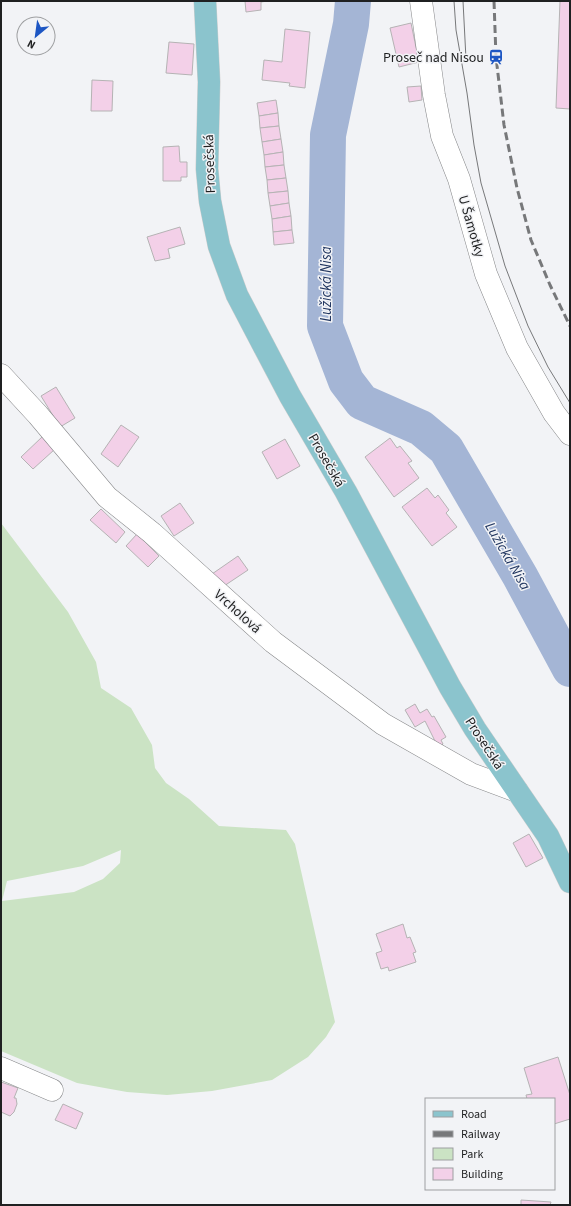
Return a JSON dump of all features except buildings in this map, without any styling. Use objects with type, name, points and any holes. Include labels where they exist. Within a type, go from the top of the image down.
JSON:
[{"type":"main road","name":"Prosečská","points":[[205,1],[209,82],[207,169],[210,201],[219,246],[237,295],[290,396],[346,492],[450,687],[517,792],[548,836],[570,882]]},
{"type":"street","name":"U Šamotky","points":[[422,1],[434,94],[442,136],[459,179],[486,274],[517,348],[554,413],[570,434]]},
{"type":"street","name":"Vrcholová","points":[[1,375],[38,415],[107,497],[152,533],[273,642],[383,724],[471,774],[517,792]]},
{"type":"street","points":[[1,1068],[52,1090]]},
{"type":"green space","points":[[1,523],[68,612],[96,662],[101,688],[131,708],[152,745],[155,768],[166,783],[189,799],[219,826],[286,830],[295,844],[335,1022],[326,1037],[308,1057],[272,1080],[212,1091],[167,1095],[127,1092],[77,1083],[1,1051]],"holes":[[[121,850],[120,863],[103,879],[74,892],[2,901],[7,881],[83,866]]]},
{"type":"waterway","name":"Lužická Nisa","points":[[353,1],[351,24],[328,135],[325,326],[346,381],[362,402],[421,428],[446,449],[520,576],[570,669]]},
{"type":"tram line","points":[[454,1],[456,30],[481,183],[505,266],[528,326],[548,367],[570,403]]},
{"type":"tram line","points":[[463,1],[466,59]]},
{"type":"railway","points":[[494,1],[496,57],[504,125],[517,188],[531,240],[550,285],[570,326]]},
{"type":"place","name":"Proseč nad Nisou","points":[[496,57]]}]
